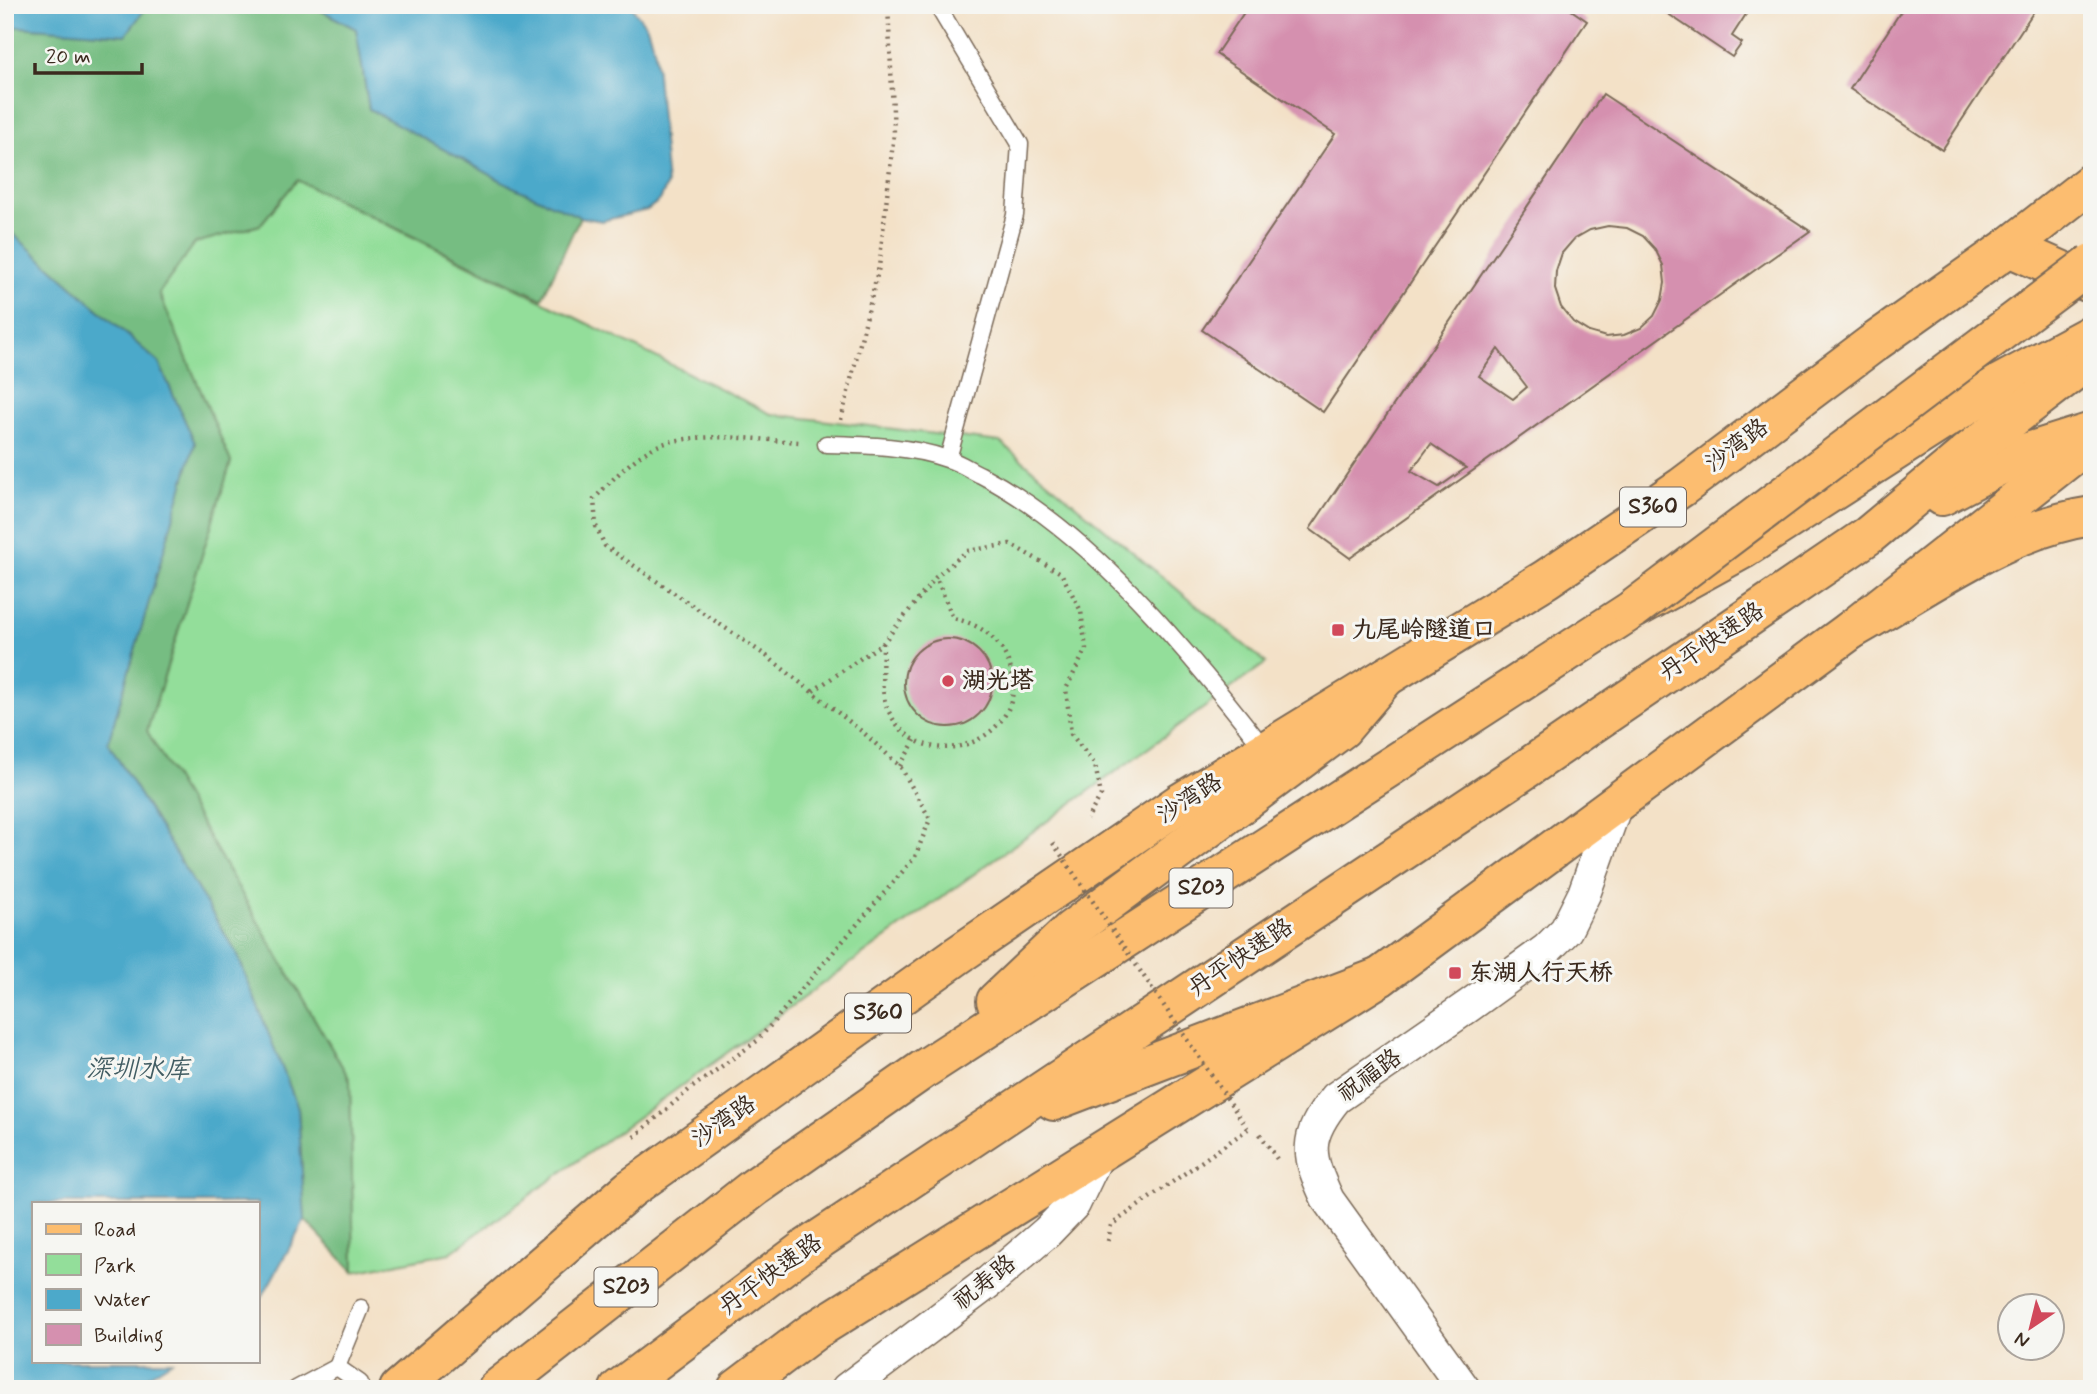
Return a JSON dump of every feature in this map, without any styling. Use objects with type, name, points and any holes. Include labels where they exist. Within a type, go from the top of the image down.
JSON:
[{"type":"main road","name":"沙湾路","points":[[399,1389],[630,1189],[958,956],[1180,803],[1546,579],[1682,487],[1872,344],[2009,247],[2092,182]]},
{"type":"main road","points":[[2009,247],[2092,284]]},
{"type":"main road","points":[[1632,610],[2092,264]]},
{"type":"main road","points":[[1632,610],[1743,549],[2001,383],[2092,334]]},
{"type":"main road","points":[[1869,535],[1977,445],[2092,358]]},
{"type":"main road","points":[[1869,535],[2022,454],[2092,432]]},
{"type":"main road","points":[[737,1389],[814,1331],[1380,977],[1618,799],[1851,630],[2092,440]]},
{"type":"main road","points":[[1851,630],[2016,537],[2058,521],[2092,516]]},
{"type":"main road","name":"丹平快速路","points":[[619,1389],[805,1250],[1523,771],[1869,535]]},
{"type":"main road","name":"S203","points":[[497,1389],[755,1187],[924,1069],[1478,707],[1632,610]]},
{"type":"main road","points":[[924,1069],[1071,930],[1342,729],[1385,677]]},
{"type":"main road","points":[[990,1126],[1380,977]]},
{"type":"street","name":"祝福路","points":[[1464,1389],[1328,1200],[1312,1166],[1310,1141],[1319,1119],[1336,1098],[1546,950],[1566,930],[1584,894],[1618,799]]},
{"type":"street","name":"祝寿路","points":[[847,1389],[990,1281],[1047,1232],[1074,1204],[1098,1154]]},
{"type":"lane","points":[[937,5],[1020,144],[1015,215],[948,459]]},
{"type":"lane","points":[[826,443],[903,449],[948,459],[1009,490],[1057,523],[1121,584],[1224,697],[1266,751]]},
{"type":"lane","points":[[296,1389],[337,1367],[361,1308]]},
{"type":"lane","points":[[337,1367],[360,1383]]},
{"type":"path","points":[[629,1141],[690,1089],[757,1041],[915,857],[930,819],[901,766],[813,691],[768,657],[605,546],[596,526],[594,499],[624,468],[657,446],[699,438],[826,443],[839,429],[879,267],[894,133],[888,5]]},
{"type":"path","points":[[813,691],[883,643],[936,577],[967,551],[1010,544],[1061,573],[1081,611],[1086,649],[1066,689],[1071,734],[1095,765],[1101,795],[1086,820]]},
{"type":"path","points":[[883,643],[883,693],[888,711],[900,728],[915,740],[933,747],[950,748],[981,740],[1004,717],[1013,683],[1010,664],[1002,647],[988,633],[972,623],[953,618],[936,577]]},
{"type":"path","points":[[901,766],[915,740]]},
{"type":"path","points":[[1064,836],[1054,843],[1248,1129],[1111,1225],[1108,1241]]},
{"type":"path","points":[[1260,1134],[1276,1158]]},
{"type":"green space","points":[[148,5],[311,5],[356,29],[369,109],[580,217],[542,299],[297,180],[260,225],[195,243],[159,293],[231,462],[147,731],[350,1080],[354,1272],[305,1220],[298,1108],[237,954],[108,743],[195,443],[159,363],[5,227],[5,26],[126,35]]},
{"type":"green space","points":[[297,180],[771,414],[1000,442],[1266,663],[450,1253],[354,1272],[350,1080],[147,731],[231,462],[159,293],[195,243],[260,225]]},
{"type":"water","points":[[5,5],[148,5],[126,35],[5,26]]},
{"type":"water","points":[[311,5],[630,5],[647,27],[655,52],[667,185],[660,200],[647,210],[602,221],[580,217],[513,187],[369,109],[356,29]]},
{"type":"water","name":"深圳水库","points":[[5,227],[159,363],[195,443],[108,743],[237,954],[298,1108],[305,1220],[259,1302],[259,1202],[32,1202],[32,1362],[170,1362],[128,1389],[5,1389]]},
{"type":"building","points":[[1249,5],[1564,5],[1587,21],[1323,412],[1202,330],[1335,134],[1216,54]]},
{"type":"building","points":[[1655,5],[1752,5],[1732,36],[1742,43],[1732,57]]},
{"type":"building","points":[[1905,5],[2038,5],[1942,150],[1850,89]]},
{"type":"building","points":[[1603,94],[1810,231],[1350,558],[1310,529]],"holes":[[[1608,226],[1627,228],[1643,236],[1655,249],[1663,265],[1665,283],[1662,300],[1654,316],[1641,328],[1624,335],[1606,337],[1589,332],[1573,322],[1561,307],[1555,289],[1556,271],[1562,253],[1574,239],[1590,230]],[[1498,349],[1527,387],[1513,399],[1479,376]],[[1431,444],[1466,468],[1439,487],[1411,471]]]},
{"type":"building","name":"湖光塔","points":[[939,639],[957,639],[973,646],[985,658],[992,674],[992,692],[985,708],[973,720],[957,727],[939,727],[923,720],[911,708],[904,692],[904,674],[911,658],[923,646]]},
{"type":"place","name":"九尾岭隧道口","points":[[1338,630]]},
{"type":"place","name":"湖光塔","points":[[948,681]]},
{"type":"place","name":"东湖人行天桥","points":[[1455,973]]}]
